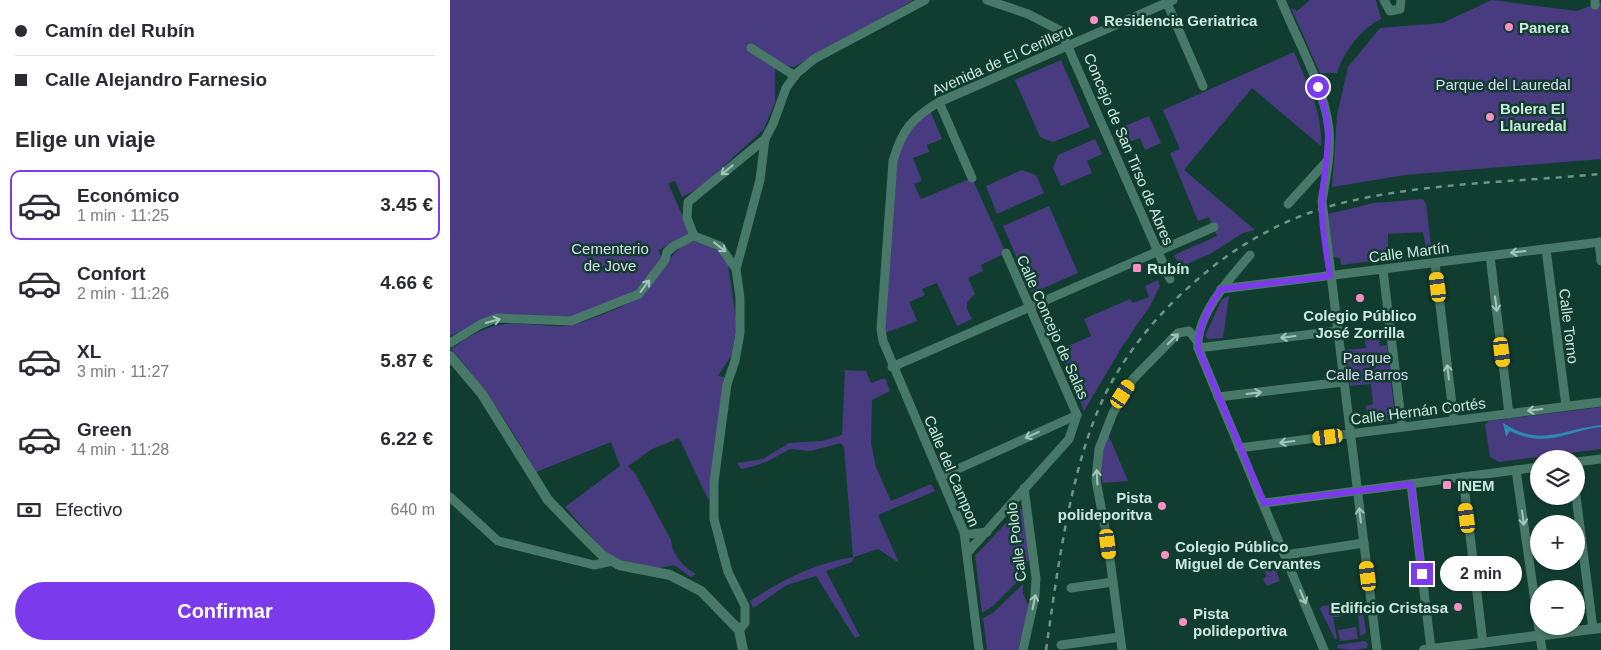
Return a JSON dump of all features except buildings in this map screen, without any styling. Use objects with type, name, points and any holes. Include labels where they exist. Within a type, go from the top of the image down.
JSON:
[{"type":"street","points":[[739,630],[745,624],[745,606],[728,572],[714,519],[714,482],[726,384],[735,361],[740,333],[740,298],[736,270],[760,180],[765,139],[773,124],[786,88],[795,76],[814,59],[924,0]]},
{"type":"street","name":"Concejo de San Tirso de Abres","points":[[988,0],[1028,14],[1061,31],[1170,279]]},
{"type":"street","points":[[1281,0],[1325,107],[1329,131],[1328,160],[1322,201],[1377,650]]},
{"type":"street","points":[[1384,0],[1390,10],[1400,9],[1401,0]]},
{"type":"street","points":[[1170,2],[1203,86]]},
{"type":"street","name":"Avenida de El Cerilleru","points":[[892,367],[883,341],[882,329],[893,161],[898,144],[907,126],[921,113],[939,102],[1170,2]]},
{"type":"street","points":[[751,48],[795,76]]},
{"type":"street","points":[[939,102],[972,178]]},
{"type":"street","points":[[694,236],[687,218],[688,202],[765,139]]},
{"type":"street","points":[[1288,204],[1328,160]]},
{"type":"street","points":[[892,367],[1214,227]]},
{"type":"street","points":[[450,343],[481,324],[497,318],[571,321],[639,294],[665,260],[667,252],[674,246],[694,236],[720,246],[736,270]]},
{"type":"street","points":[[1600,242],[1601,261]]},
{"type":"street","name":"Calle Martín","points":[[1221,289],[1600,242]]},
{"type":"street","name":"Calle Torno","points":[[1546,249],[1566,406]]},
{"type":"street","name":"Calle Concejo de Salas","points":[[968,552],[1069,439],[1077,415],[1006,254]]},
{"type":"street","points":[[1197,344],[1215,297],[1250,255]]},
{"type":"street","points":[[1490,256],[1510,414]]},
{"type":"street","points":[[1435,263],[1454,421]]},
{"type":"street","points":[[1382,270],[1402,427]]},
{"type":"street","points":[[1197,344],[1337,330]]},
{"type":"street","points":[[1122,650],[1114,582],[1096,480],[1096,464],[1099,449],[1113,413],[1133,379],[1178,333],[1189,331],[1197,344],[1324,650]]},
{"type":"street","points":[[450,356],[482,394],[548,500],[602,555],[636,570],[670,575],[701,591],[739,630],[744,650]]},
{"type":"street","name":"Calle del Campon","points":[[892,367],[964,532],[980,650]]},
{"type":"street","points":[[1218,397],[1343,382]]},
{"type":"street","name":"Calle Hernán Cortés","points":[[1240,448],[1601,402]]},
{"type":"street","points":[[940,477],[1077,415]]},
{"type":"street","points":[[1056,424],[1063,427],[1069,439]]},
{"type":"street","points":[[1585,461],[1601,459]]},
{"type":"street","points":[[1264,503],[1530,468]]},
{"type":"street","points":[[1516,470],[1532,580]]},
{"type":"street","points":[[1462,477],[1483,643]]},
{"type":"street","points":[[1411,484],[1428,650],[1597,629],[1577,505]]},
{"type":"street","name":"Calle Pololo","points":[[1023,650],[1035,596],[1036,578],[1024,488]]},
{"type":"street","points":[[450,497],[498,541],[594,565],[612,561]]},
{"type":"street","points":[[964,532],[972,534],[986,532]]},
{"type":"street","points":[[1285,555],[1364,543]]},
{"type":"street","points":[[1071,588],[1114,582]]},
{"type":"street","points":[[1540,636],[1542,650]]},
{"type":"street","points":[[1061,645],[1120,637]]},
{"type":"green space","name":"Cementerio de Jove","points":[[450,0],[914,0],[794,67],[775,64],[775,102],[764,129],[701,187],[682,197],[675,181],[668,183],[691,235],[658,250],[663,260],[635,292],[569,318],[541,316],[476,324],[450,336]]},
{"type":"green space","points":[[1310,0],[1376,0],[1381,19],[1367,28],[1354,41],[1337,73],[1320,73],[1291,8],[1297,11]]},
{"type":"green space","name":"Parque del Lauredal","points":[[1492,0],[1577,11],[1601,2],[1601,159],[1405,175],[1332,187],[1337,115],[1348,67],[1380,28],[1442,23]]},
{"type":"green space","points":[[1294,52],[1317,109],[1321,146],[1252,88],[1184,170],[1255,230],[1243,233],[1210,254],[1180,267],[1174,255],[1217,236],[1209,217],[1198,221],[1170,153],[1180,149],[1163,110]]},
{"type":"green space","points":[[1061,60],[1090,127],[1053,142],[1040,137],[1015,80]]},
{"type":"green space","points":[[929,108],[942,139],[927,145],[929,152],[913,158],[922,181],[914,184],[921,199],[972,178],[1006,253],[981,265],[983,271],[968,278],[975,294],[967,302],[967,309],[972,319],[957,326],[937,283],[922,289],[925,295],[909,302],[917,321],[882,334],[898,144]]},
{"type":"green space","points":[[1149,116],[1161,143],[1145,150],[1140,138],[1124,144],[1118,129]]},
{"type":"green space","points":[[1095,139],[1102,154],[1087,161],[1092,173],[1061,186],[1053,168],[1058,155]]},
{"type":"green space","points":[[1022,170],[1036,175],[1044,193],[997,214],[986,186]]},
{"type":"green space","points":[[1423,199],[1426,204],[1432,252],[1427,254],[1423,232],[1388,234],[1388,259],[1341,265],[1340,258],[1333,257],[1328,214],[1374,203]]},
{"type":"green space","points":[[1049,206],[1078,273],[1032,293],[1003,226]]},
{"type":"green space","points":[[695,241],[717,249],[727,259],[737,324],[731,356],[718,376],[724,377],[709,501],[679,438],[652,449],[628,466],[636,475],[671,540],[676,555],[687,568],[696,574],[691,577],[674,565],[659,568],[617,560],[603,550],[565,507],[620,466],[611,442],[536,472],[497,408],[451,349],[491,327],[509,324],[567,326],[621,307],[634,300],[650,285],[678,250],[686,244]]},
{"type":"green space","points":[[1158,280],[1160,286],[1150,306],[1123,345],[1084,411],[1059,350],[1091,336],[1084,319],[1130,299],[1133,303],[1149,297],[1145,286]]},
{"type":"green space","points":[[1229,296],[1223,338],[1208,339],[1205,336],[1222,299]]},
{"type":"green space","name":"Parque Calle Barros","points":[[1378,329],[1380,346],[1387,345],[1395,416],[1391,421],[1369,425],[1366,406],[1373,404],[1371,384],[1350,386],[1346,350],[1366,348],[1364,331]]},
{"type":"green space","points":[[845,370],[866,371],[871,383],[885,378],[890,391],[872,400],[871,443],[876,467],[891,501],[931,484],[935,491],[878,515],[899,563],[878,549],[854,557],[852,562],[826,571],[860,636],[855,638],[816,576],[787,585],[753,608],[750,601],[799,573],[853,557],[844,447],[841,443],[810,451],[790,449],[766,462],[741,469],[737,463],[763,459],[789,443],[822,441],[842,435]]},
{"type":"green space","points":[[1601,407],[1601,449],[1585,451],[1530,450],[1530,458],[1499,462],[1490,457],[1485,425],[1489,421]]},
{"type":"green space","points":[[1108,434],[1128,481],[1102,483],[1102,453]]},
{"type":"green space","points":[[1022,509],[1031,557],[1025,566],[1022,577],[993,606],[982,613],[975,556],[1018,510]]},
{"type":"green space","points":[[1273,564],[1280,581],[1267,586],[1263,579],[1267,576],[1263,569]]},
{"type":"green space","points":[[1023,584],[1023,594],[1029,606],[1018,650],[987,650],[983,618],[994,612]]},
{"type":"green space","points":[[1360,601],[1362,603],[1366,633],[1360,636],[1358,613],[1353,615],[1349,613],[1348,603]]},
{"type":"green space","points":[[1341,604],[1342,614],[1339,617],[1333,617],[1337,639],[1335,639],[1320,609],[1322,606]]},
{"type":"green space","points":[[1356,627],[1358,639],[1340,641],[1338,630]]},
{"type":"green space","points":[[1365,641],[1368,644],[1367,648],[1354,650],[1337,648],[1338,645]]},
{"type":"water","points":[[1503,423],[1517,430],[1541,436],[1587,427],[1601,425],[1601,427],[1546,439],[1535,439],[1510,431],[1506,437]]},
{"type":"railway","points":[[1046,650],[1069,510],[1087,439],[1100,407],[1114,378],[1142,337],[1174,301],[1198,279],[1229,255],[1261,234],[1297,218],[1334,205],[1399,192],[1466,184],[1601,174]]},
{"type":"place","name":"Residencia Geriatrica","points":[[1094,20]]},
{"type":"place","name":"Panera","points":[[1509,27]]},
{"type":"place","name":"Bolera El Llauredal","points":[[1490,117]]},
{"type":"place","name":"Rubín","points":[[1137,268]]},
{"type":"place","name":"Colegio Público José Zorrilla","points":[[1360,298]]},
{"type":"place","name":"INEM","points":[[1447,485]]},
{"type":"place","name":"Pista polideporitva","points":[[1162,506]]},
{"type":"place","name":"Colegio Público Miguel de Cervantes","points":[[1165,555]]},
{"type":"place","name":"Edificio Cristasa","points":[[1458,607]]},
{"type":"place","name":"Pista polideportiva","points":[[1183,622]]},
{"type":"route","points":[[1318,87],[1325,107],[1329,131],[1328,160],[1322,201],[1330,276],[1221,289],[1215,297],[1199,335],[1197,341],[1198,348],[1264,503],[1411,484],[1422,574]]}]
